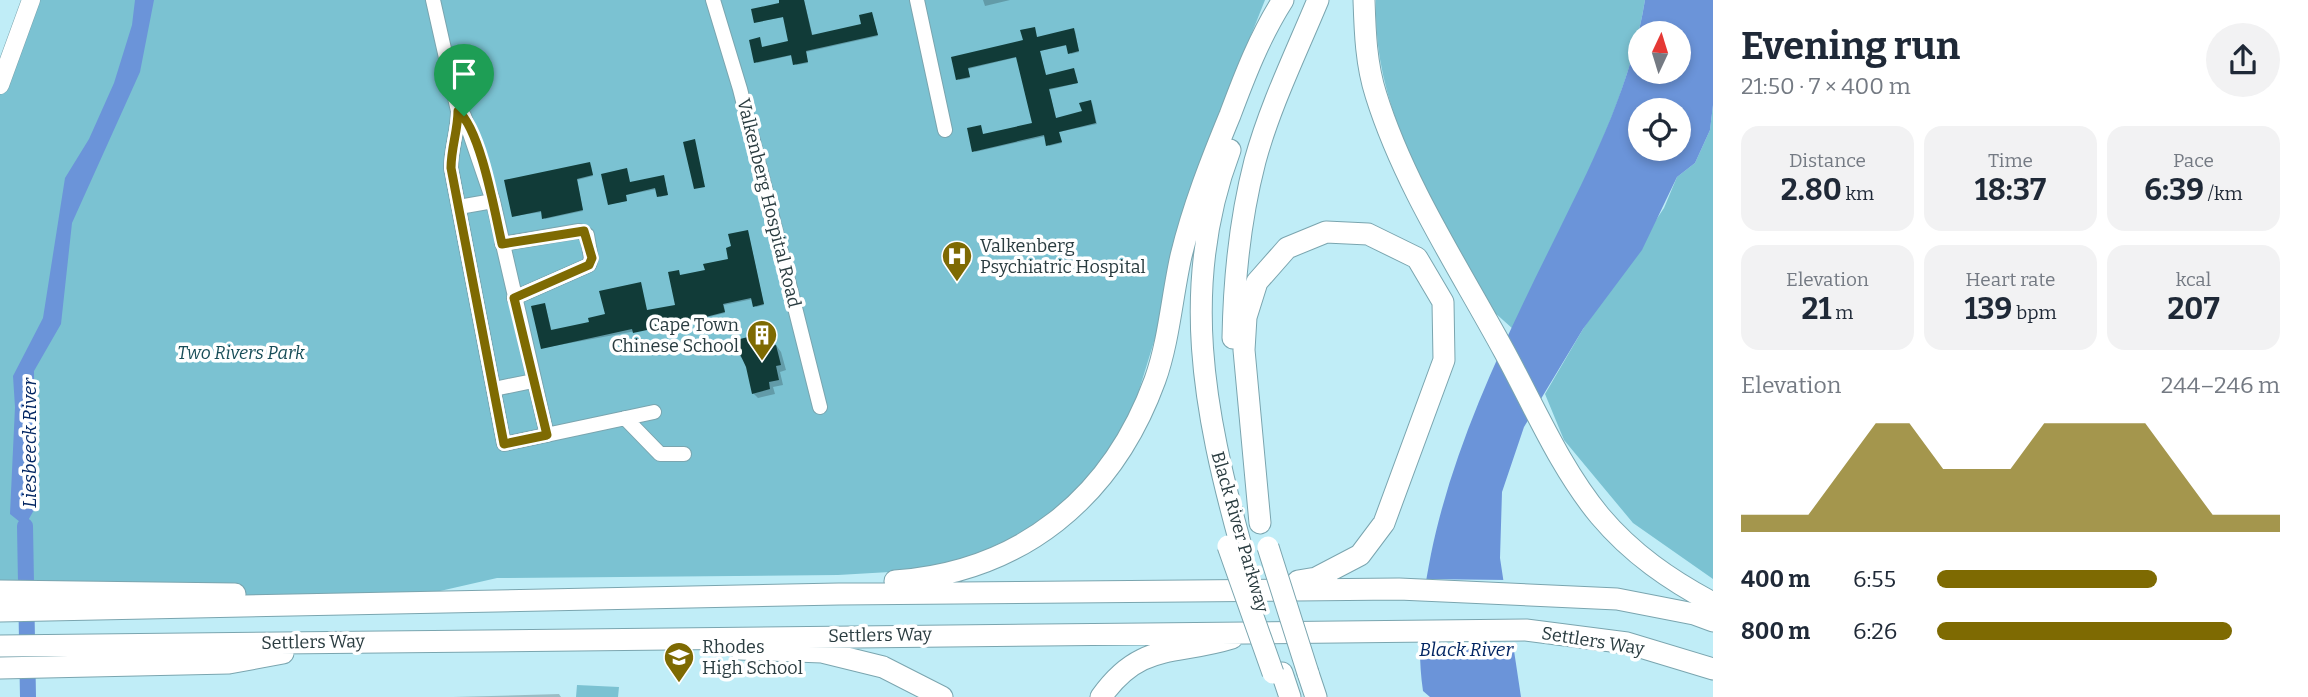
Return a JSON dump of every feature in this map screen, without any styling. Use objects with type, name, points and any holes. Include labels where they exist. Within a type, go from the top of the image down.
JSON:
[{"type":"highway","name":"Black River Parkway","points":[[1285,0],[1224,164],[1205,242],[1200,328],[1206,398],[1235,546],[1278,673],[1290,697]]},
{"type":"highway","points":[[839,594],[866,583],[928,579],[993,559],[1041,534],[1076,505],[1123,451],[1156,379],[1182,254],[1202,185],[1266,26],[1285,0]]},
{"type":"highway","name":"Black River Parkway","points":[[1316,697],[1261,523],[1241,441],[1233,365],[1234,288],[1244,210],[1255,159],[1318,0]]},
{"type":"highway","points":[[1364,0],[1365,39],[1375,93],[1399,158],[1557,450],[1599,515],[1629,548],[1670,579],[1713,603]]},
{"type":"highway","points":[[1220,591],[1316,578],[1360,555],[1384,523],[1444,360],[1443,302],[1417,258],[1368,234],[1326,232],[1287,248],[1257,282],[1246,317],[1244,350],[1261,523]]},
{"type":"highway","name":"Settlers Way","points":[[2,598],[230,608],[839,594],[1399,589],[1617,598],[1694,614],[1713,621]]},
{"type":"highway","points":[[2,598],[49,590],[232,594],[383,604]]},
{"type":"highway","name":"Settlers Way","points":[[3,663],[230,643],[1527,630],[1627,643],[1713,669]]},
{"type":"highway","points":[[1101,697],[1117,675],[1142,657],[1169,650],[1205,647],[1254,632]]},
{"type":"highway","points":[[655,638],[761,651],[822,652],[883,667],[942,697]]},
{"type":"highway","points":[[3,663],[50,667],[229,663],[344,642]]},
{"type":"highway","points":[[1275,697],[1278,673]]},
{"type":"main road","points":[[0,85],[31,0]]},
{"type":"lane","points":[[433,0],[458,111],[458,127],[451,151],[504,444],[654,412]]},
{"type":"lane","name":"Valkenberg Hospital Road","points":[[713,0],[740,89],[820,407]]},
{"type":"lane","points":[[917,0],[945,130]]},
{"type":"lane","points":[[458,111],[464,116],[478,151],[493,201],[547,435]]},
{"type":"lane","points":[[459,207],[493,201]]},
{"type":"lane","points":[[502,244],[579,231],[587,235],[592,258],[589,265],[514,298]]},
{"type":"lane","points":[[494,389],[533,382]]},
{"type":"lane","points":[[625,418],[660,454],[684,454]]},
{"type":"green space","name":"Two Rivers Park","points":[[31,0],[1265,0],[1189,191],[1171,258],[1156,335],[1132,413],[1120,437],[1073,495],[1029,530],[970,557],[907,571],[838,575],[497,578],[383,604],[232,594],[0,591],[0,85]]},
{"type":"green space","points":[[1376,0],[1645,0],[1641,21],[1628,21],[1628,69],[1608,127],[1513,329],[1494,312],[1432,201],[1414,163],[1385,84],[1378,43]]},
{"type":"green space","points":[[1713,105],[1713,579],[1633,523],[1564,440],[1545,394],[1583,329],[1664,208],[1677,177],[1695,163],[1710,130]]},
{"type":"green space","points":[[577,685],[619,687],[618,697],[576,697]]},
{"type":"water","points":[[135,0],[154,0],[140,72],[72,223],[61,324],[34,371],[35,508],[25,526],[10,514],[15,407],[13,376],[43,318],[65,178],[89,139],[114,83],[132,25]]},
{"type":"water","name":"Black River","points":[[1645,0],[1713,0],[1713,105],[1710,130],[1695,163],[1677,177],[1642,250],[1583,329],[1524,427],[1502,492],[1500,558],[1521,697],[1430,697],[1423,691],[1421,673],[1423,605],[1431,554],[1454,470],[1485,387],[1587,173],[1628,70],[1628,84],[1691,84],[1691,21],[1641,21]]},
{"type":"pier","points":[[1421,579],[1507,580],[1517,649],[1415,648]]},
{"type":"building","points":[[779,0],[804,0],[812,35],[861,24],[859,15],[872,12],[878,35],[806,51],[808,62],[793,65],[791,55],[754,63],[749,40],[760,37],[762,47],[788,41],[783,17],[754,23],[751,9],[779,3]]},
{"type":"building","points":[[1035,27],[1037,37],[1074,28],[1079,51],[1068,54],[1066,45],[1040,51],[1046,75],[1074,68],[1078,83],[1049,89],[1056,118],[1082,111],[1079,103],[1091,100],[1096,123],[1059,132],[1062,142],[1046,146],[1044,135],[972,152],[967,128],[981,125],[983,134],[1032,123],[1016,57],[968,68],[970,77],[956,80],[951,57],[1023,40],[1020,30]]},
{"type":"building","points":[[695,139],[705,187],[694,189],[683,142]]},
{"type":"building","points":[[590,162],[593,175],[577,179],[583,210],[542,219],[541,211],[512,217],[504,180]]},
{"type":"building","points":[[627,168],[630,182],[664,175],[668,195],[657,197],[655,188],[626,195],[627,201],[608,205],[601,174]]},
{"type":"building","points":[[748,230],[764,304],[753,307],[751,298],[723,304],[725,312],[694,320],[633,333],[632,329],[541,349],[531,306],[545,303],[551,330],[589,322],[588,318],[605,314],[599,291],[641,282],[647,310],[675,305],[668,272],[679,270],[680,275],[705,270],[703,264],[728,259],[726,248],[731,246],[728,234]]},
{"type":"building","name":"Cape Town Chinese School","points":[[768,332],[772,346],[776,345],[781,365],[776,366],[779,380],[769,382],[770,389],[752,394],[746,367],[739,352],[735,352],[732,341]]},
{"type":"waterway","name":"Liesbeeck River","points":[[25,526],[28,697]]},
{"type":"place","name":"Valkenberg Psychiatric Hospital","points":[[957,283]]},
{"type":"place","name":"Cape Town Chinese School","points":[[762,362]]},
{"type":"place","name":"Rhodes High School","points":[[679,684]]},
{"type":"route","points":[[458,111],[464,116],[488,182],[502,244],[584,231],[592,258],[589,265],[514,298],[547,435],[504,444],[451,168],[458,111]]}]
